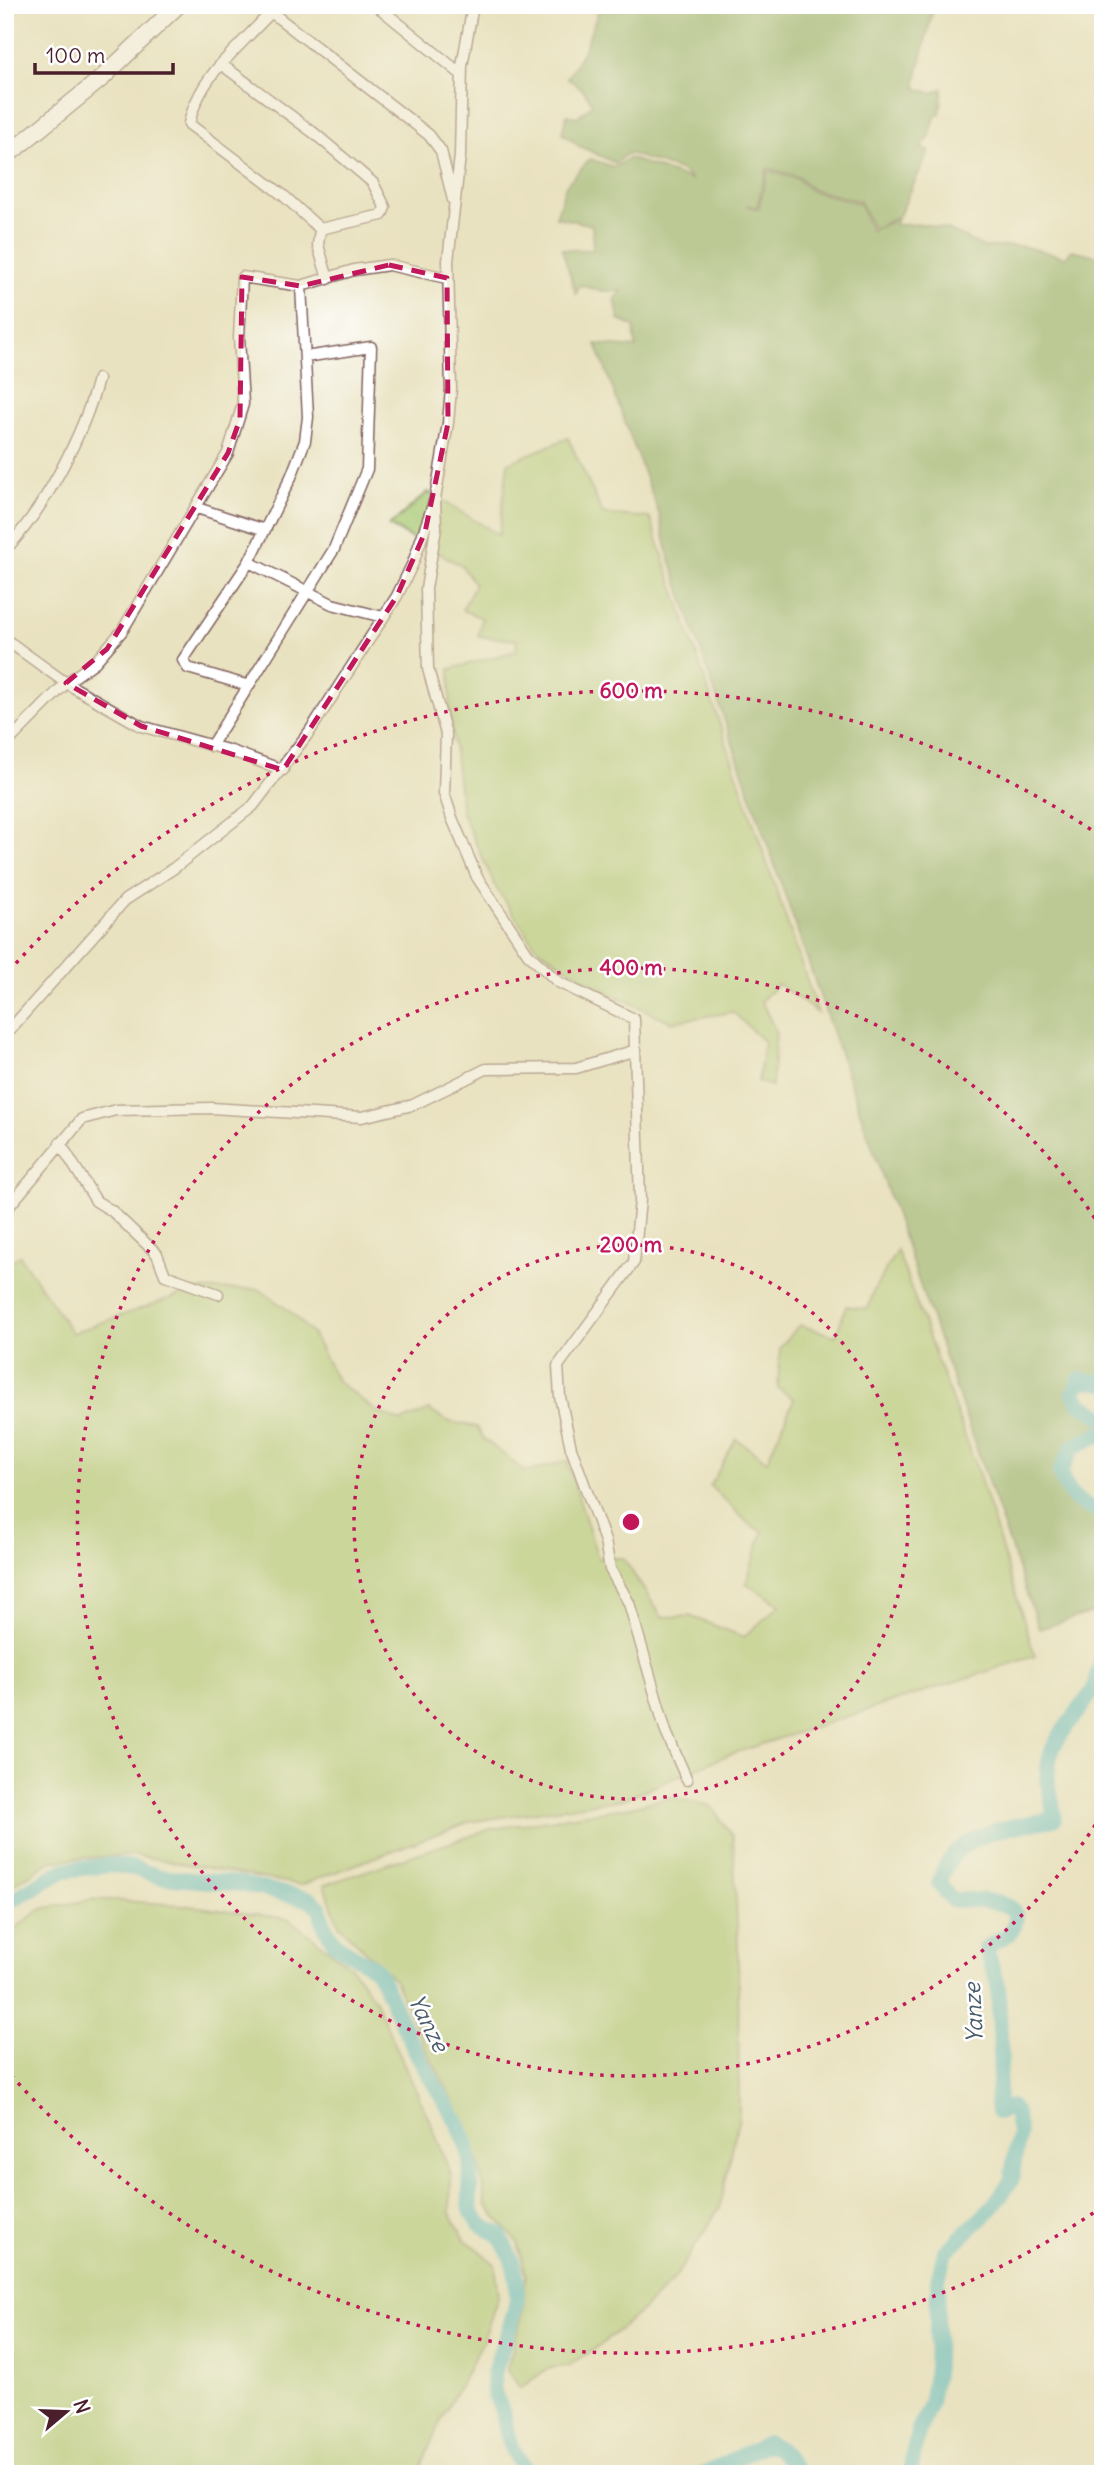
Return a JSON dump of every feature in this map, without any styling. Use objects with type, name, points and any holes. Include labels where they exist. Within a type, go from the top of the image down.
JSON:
[{"type":"highway","points":[[5,157],[102,78],[178,5]]},
{"type":"street","points":[[261,5],[274,9],[429,135],[441,151],[455,209]]},
{"type":"street","points":[[376,5],[461,74]]},
{"type":"street","points":[[5,1035],[125,900],[174,868],[238,819],[283,770],[383,617],[413,563],[435,499],[444,451],[450,389],[447,278],[455,209],[461,74],[473,5]]},
{"type":"street","points":[[274,9],[221,64],[194,102],[190,124],[284,196],[320,229]]},
{"type":"street","points":[[221,64],[314,132],[373,183],[385,207],[382,215],[320,229]]},
{"type":"street","points":[[320,229],[318,245],[328,279]]},
{"type":"street","points":[[5,745],[65,683],[95,662],[122,631],[228,453],[242,412],[239,338],[242,276],[301,286],[354,270],[389,265],[447,278]]},
{"type":"street","points":[[246,685],[188,668],[183,660],[250,562],[305,441],[308,417],[301,286]]},
{"type":"street","points":[[211,746],[246,685],[334,549],[367,469],[371,347],[305,357]]},
{"type":"street","points":[[5,550],[34,513],[75,443],[89,415],[98,379]]},
{"type":"street","points":[[435,499],[436,528],[426,590],[428,669],[446,734],[444,793],[452,818],[477,877],[528,954],[558,982],[634,1019],[640,1200],[634,1262],[558,1366],[561,1405],[587,1498],[605,1541],[610,1569],[629,1603],[666,1732],[687,1780]]},
{"type":"street","points":[[197,508],[265,530]]},
{"type":"street","points":[[250,562],[308,593],[342,607],[383,617]]},
{"type":"street","points":[[5,639],[65,683],[141,726],[283,770]]},
{"type":"street","points":[[5,1211],[82,1119],[116,1110],[211,1108],[362,1117],[413,1105],[486,1069],[576,1068],[636,1050]]},
{"type":"street","points":[[60,1143],[96,1201],[112,1211],[157,1254],[165,1275],[218,1294]]},
{"type":"highlighted area","points":[[389,265],[447,278],[448,423],[425,532],[397,596],[283,770],[141,726],[66,683],[107,649],[228,453],[240,419],[242,277],[301,286]]},
{"type":"green space","points":[[601,5],[934,5],[916,81],[917,89],[933,93],[943,88],[940,114],[936,115],[929,138],[921,148],[929,151],[899,216],[873,229],[860,201],[812,189],[799,177],[767,168],[757,207],[746,205],[758,210],[768,171],[798,179],[811,191],[859,203],[871,231],[897,219],[895,225],[925,224],[946,229],[984,247],[1021,246],[1066,257],[1072,250],[1103,257],[1103,1378],[1078,1375],[1066,1391],[1076,1407],[1099,1421],[1099,1430],[1070,1443],[1054,1471],[1065,1495],[1077,1505],[1103,1515],[1103,1609],[1039,1629],[721,710],[669,557],[659,514],[596,344],[636,348],[634,327],[619,320],[615,298],[622,291],[601,291],[580,285],[576,294],[562,249],[593,250],[592,225],[556,217],[566,185],[590,159],[614,167],[629,158],[692,180],[682,171],[628,153],[615,163],[579,146],[562,133],[567,115],[577,117],[593,104],[583,90],[567,78],[583,52]]},
{"type":"green space","points":[[568,438],[603,514],[650,518],[818,1013],[778,984],[761,1001],[776,1032],[772,1086],[758,1082],[764,1042],[733,1012],[671,1022],[600,989],[536,947],[496,888],[462,813],[450,713],[450,669],[516,651],[517,640],[478,636],[482,618],[462,610],[475,584],[461,565],[389,526],[428,492],[499,535],[508,463]]},
{"type":"green space","points":[[897,1250],[979,1475],[1035,1656],[728,1755],[624,1799],[469,1822],[301,1885],[134,1855],[53,1860],[5,1890],[5,1486],[14,1485],[5,1464],[5,1264],[20,1256],[72,1333],[193,1290],[259,1289],[292,1313],[313,1335],[338,1382],[376,1411],[401,1422],[429,1410],[447,1421],[477,1427],[483,1438],[525,1472],[567,1461],[598,1558],[623,1558],[662,1617],[690,1616],[744,1637],[780,1605],[746,1583],[763,1531],[751,1526],[710,1486],[736,1439],[767,1461],[794,1399],[778,1388],[780,1348],[799,1325],[836,1336],[846,1306],[868,1309],[874,1290]]},
{"type":"green space","points":[[671,1797],[711,1806],[733,1837],[738,1943],[739,2117],[720,2207],[674,2279],[645,2308],[601,2345],[568,2366],[549,2368],[520,2388],[507,2369],[523,2312],[526,2274],[518,2243],[486,2205],[477,2154],[466,2125],[425,2048],[395,1980],[339,1925],[324,1885],[491,1829],[630,1807]]},
{"type":"green space","points":[[95,1899],[184,1905],[289,1919],[351,1967],[375,2000],[451,2175],[450,2213],[465,2239],[495,2264],[499,2294],[483,2341],[438,2426],[418,2474],[5,2474],[5,1936],[41,1909]]},
{"type":"waterway","name":"Yanze","points":[[1103,1383],[1080,1380],[1074,1392],[1079,1403],[1103,1417]]},
{"type":"waterway","name":"Yanze","points":[[1103,1433],[1073,1447],[1060,1472],[1066,1487],[1075,1498],[1087,1506],[1103,1510]]},
{"type":"waterway","name":"Yanze","points":[[910,2474],[917,2436],[930,2403],[936,2368],[938,2279],[945,2252],[991,2209],[1011,2181],[1019,2133],[1015,2111],[1011,2107],[998,2112],[1001,2057],[998,1984],[986,1949],[1009,1933],[1016,1919],[1013,1911],[995,1902],[952,1900],[939,1884],[946,1866],[956,1852],[969,1842],[1001,1829],[1054,1819],[1048,1782],[1050,1756],[1061,1733],[1092,1692],[1103,1662]]},
{"type":"waterway","name":"Yanze","points":[[5,1904],[64,1870],[112,1865],[134,1868],[160,1877],[241,1884],[311,1900],[320,1908],[324,1925],[335,1944],[376,1969],[414,2048],[466,2143],[471,2167],[471,2211],[476,2220],[499,2234],[511,2258],[517,2297],[512,2321],[498,2358],[493,2387],[512,2449],[531,2474]]},
{"type":"waterway","name":"Yanze","points":[[703,2474],[768,2443],[780,2450],[800,2474]]}]
